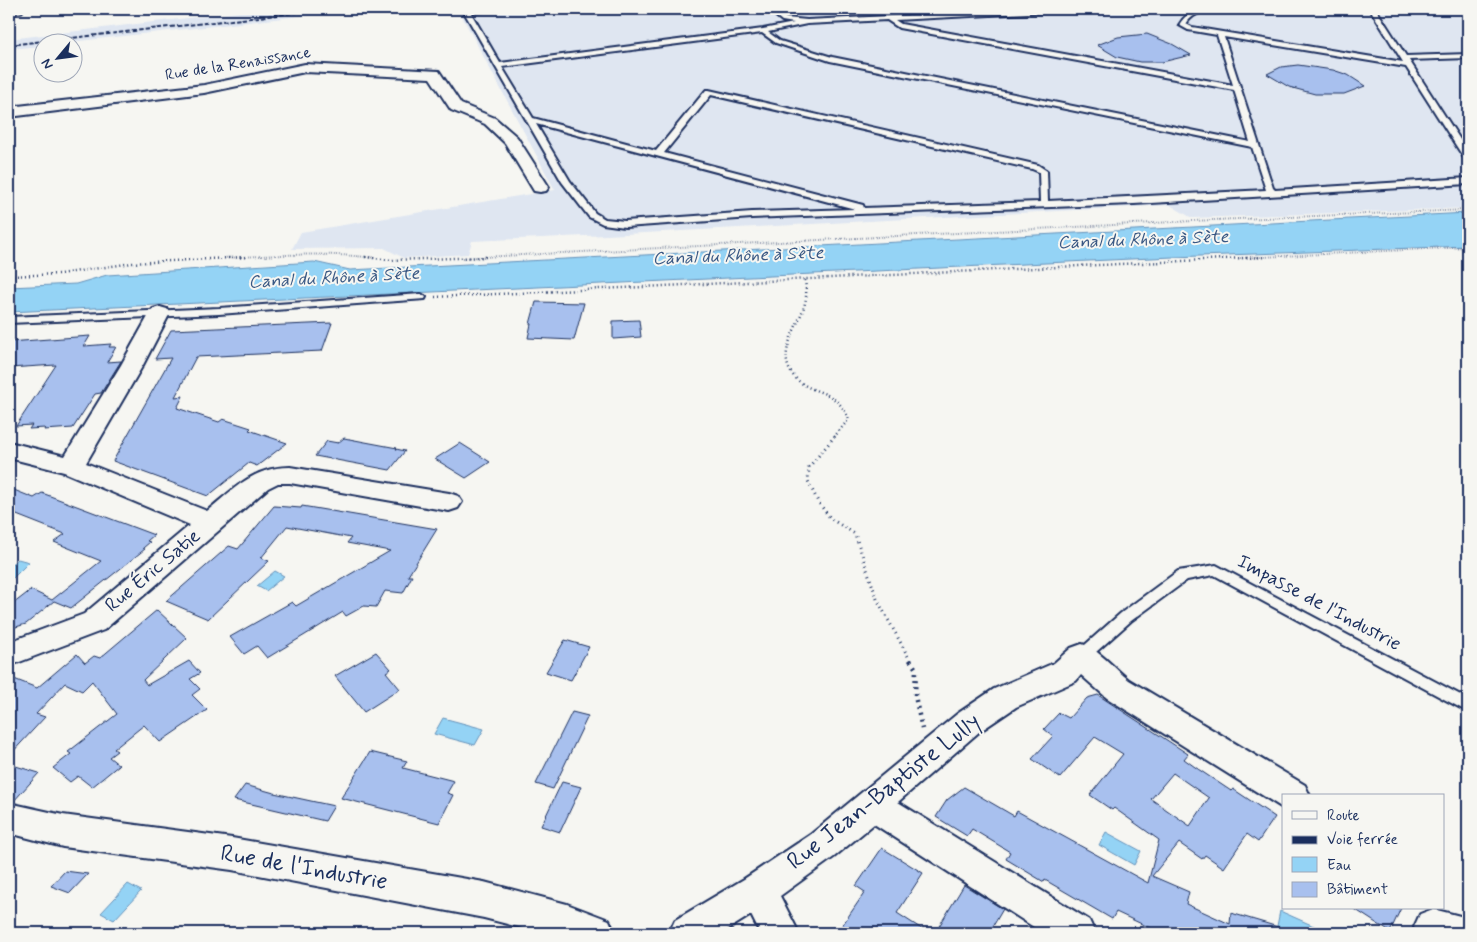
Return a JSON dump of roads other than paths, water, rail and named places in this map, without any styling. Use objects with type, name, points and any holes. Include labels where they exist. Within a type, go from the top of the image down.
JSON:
[{"type":"main road","points":[[9,11],[17,9]]},
{"type":"street","name":"Rue de la Renaissance","points":[[9,112],[204,89],[305,68],[434,74],[456,107],[490,122],[511,140],[540,187]]},
{"type":"street","points":[[72,466],[132,365],[158,316]]},
{"type":"street","name":"Rue Éric Satie","points":[[9,450],[72,466],[210,523],[94,622],[9,654]]},
{"type":"street","points":[[210,523],[259,482],[275,475],[290,475],[449,502]]},
{"type":"street","points":[[1082,656],[1098,673],[1118,689],[1290,794]]},
{"type":"street","name":"Rue Jean-Baptiste Lully","points":[[688,933],[756,891],[822,846],[968,723],[1005,698],[1065,672],[1082,656]]},
{"type":"street","points":[[874,803],[890,816],[1076,933]]},
{"type":"street","name":"Rue de l'Industrie","points":[[9,818],[63,830],[232,854],[484,900],[567,922],[596,933]]},
{"type":"street","points":[[756,891],[780,933]]},
{"type":"lane","points":[[495,9],[467,12],[566,182],[592,214],[603,221],[625,224],[880,210],[1273,194],[1468,181]]},
{"type":"lane","points":[[770,9],[784,20],[807,22],[1067,9]]},
{"type":"lane","points":[[908,9],[923,17]]},
{"type":"lane","points":[[1231,9],[1210,9],[1191,12],[1182,25],[1190,29],[1220,34],[1406,62],[1468,56]]},
{"type":"lane","points":[[1373,9],[1468,158]]},
{"type":"lane","points":[[890,19],[899,26],[1237,88]]},
{"type":"lane","points":[[498,65],[763,31],[807,22]]},
{"type":"lane","points":[[763,31],[778,42],[830,59],[1255,145]]},
{"type":"lane","points":[[1220,34],[1269,188],[1273,194]]},
{"type":"lane","points":[[659,153],[708,92],[1018,161],[1043,171],[1044,204]]},
{"type":"lane","points":[[530,120],[846,204],[880,210]]},
{"type":"lane","points":[[9,320],[398,306],[401,299],[421,298]]},
{"type":"lane","points":[[9,326],[158,316]]},
{"type":"lane","name":"Impasse de l'Industrie","points":[[1082,656],[1126,617],[1183,575],[1216,570],[1468,706]]},
{"type":"water","name":"Canal du Rhône à Sète","points":[[1468,213],[1468,246],[1173,257],[9,312],[9,287],[76,284],[107,275],[314,262],[350,270]]},
{"type":"water","points":[[18,559],[29,562],[9,582],[9,566]]},
{"type":"water","points":[[275,571],[284,576],[266,591],[257,586]]},
{"type":"water","points":[[443,718],[484,729],[475,745],[434,734]]},
{"type":"water","points":[[1106,832],[1141,851],[1134,865],[1099,845]]},
{"type":"water","points":[[128,884],[141,891],[114,920],[101,913]]},
{"type":"water","points":[[1280,911],[1316,927],[1315,933],[1295,933],[1277,926]]},
{"type":"railway","points":[[9,45],[330,9]]}]
